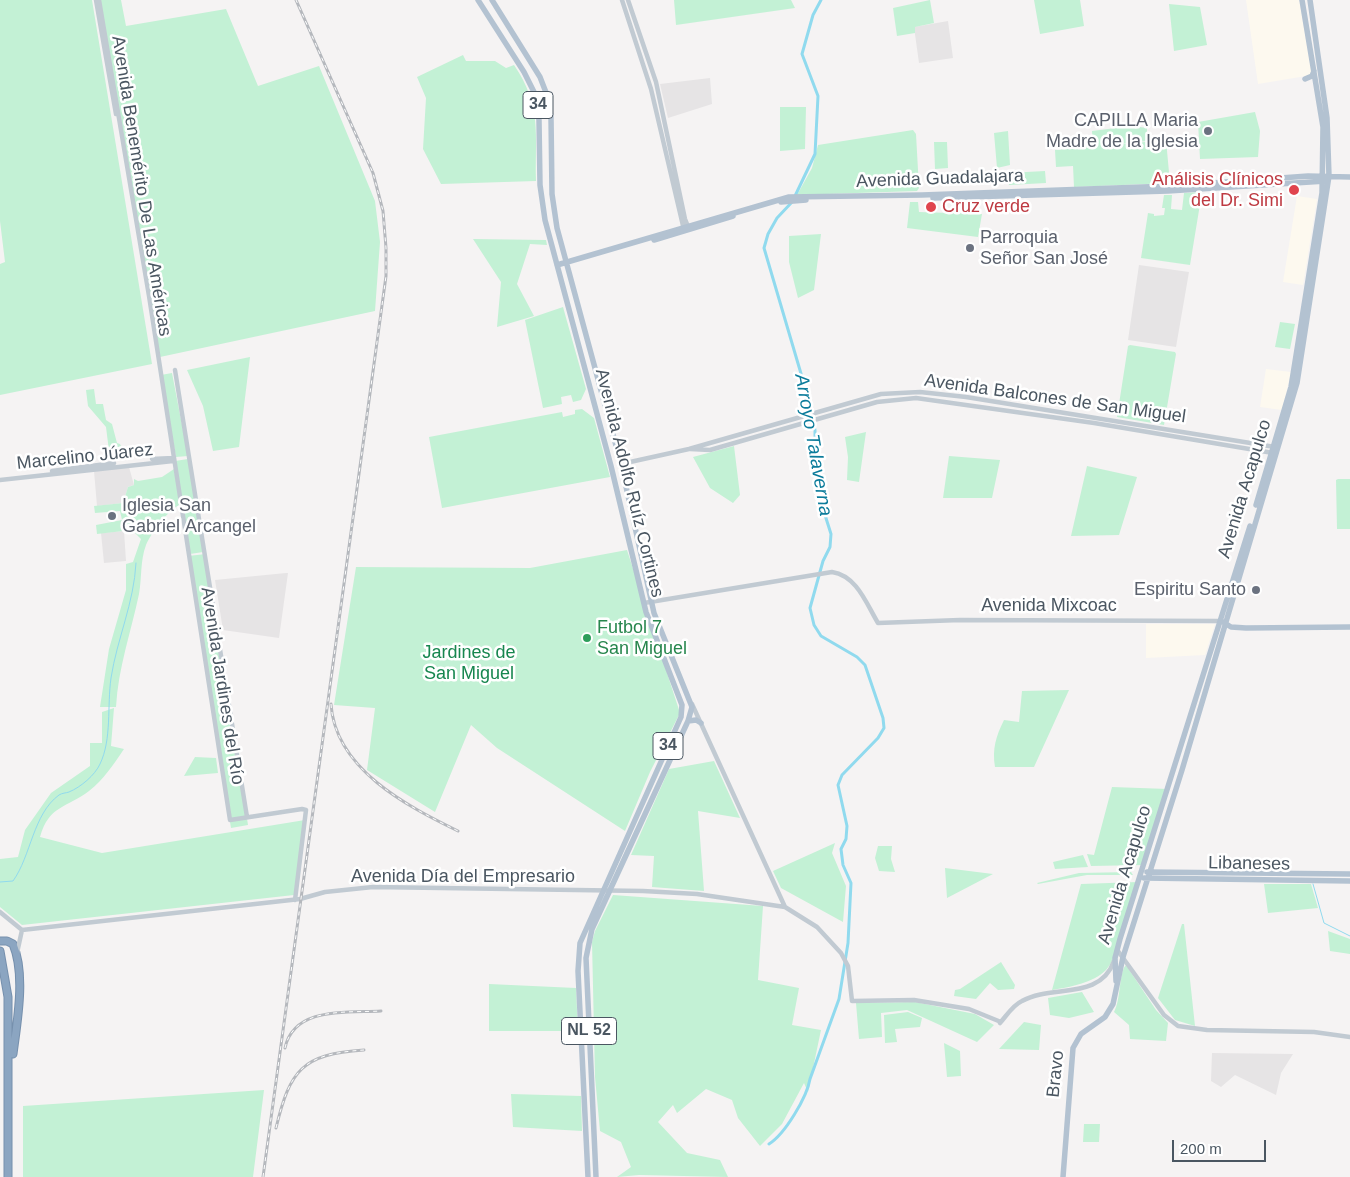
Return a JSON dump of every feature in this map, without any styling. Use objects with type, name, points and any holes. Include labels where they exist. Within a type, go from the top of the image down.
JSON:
[{"type":"highway","points":[[0,941],[12,943],[17,960],[19,1009],[10,1068]]},
{"type":"highway","points":[[0,951],[8,997],[10,1068],[8,1177]]},
{"type":"main road","name":"Avenida Adolfo Ruíz Cortines","points":[[478,0],[524,72],[536,96],[539,107],[542,203],[557,267],[611,466],[644,603],[654,634],[680,699],[682,712],[582,936],[578,954],[588,1177]]},
{"type":"main road","name":"Avenida Adolfo Ruíz Cortines","points":[[492,0],[540,77],[547,95],[551,118],[552,194],[567,264],[621,464],[652,602],[668,652],[692,711]]},
{"type":"main road","name":"Avenida Acapulco","points":[[1275,450],[1293,378],[1322,192],[1327,178],[1323,127],[1302,0]]},
{"type":"main road","name":"Avenida Acapulco","points":[[1118,971],[1162,833],[1201,704],[1223,622],[1297,383],[1327,178],[1327,118],[1310,0]]},
{"type":"main road","points":[[1305,22],[1309,25],[1315,39]]},
{"type":"main road","points":[[1314,71],[1312,76],[1304,79],[1316,85]]},
{"type":"main road","name":"Avenida Guadalajara","points":[[950,195],[1350,177]]},
{"type":"main road","name":"Avenida Guadalajara","points":[[557,267],[791,199],[1128,193],[1312,182],[1327,178]]},
{"type":"main road","points":[[1312,182],[1322,192]]},
{"type":"main road","name":"Avenida Acapulco","points":[[1118,971],[1115,958],[1141,871],[1187,723],[1223,622]]},
{"type":"main road","points":[[1223,622],[1246,628],[1350,627]]},
{"type":"main road","points":[[1187,723],[1195,707],[1201,704]]},
{"type":"main road","name":"34","points":[[611,891],[692,711]]},
{"type":"main road","points":[[688,721],[700,720]]},
{"type":"main road","points":[[1171,776],[1173,785],[1176,787]]},
{"type":"main road","points":[[1155,827],[1156,833],[1162,833]]},
{"type":"main road","points":[[1141,871],[1148,875]]},
{"type":"main road","name":"Libaneses","points":[[1148,875],[1350,874]]},
{"type":"main road","points":[[1139,878],[1148,875]]},
{"type":"main road","name":"Libaneses","points":[[1148,875],[1350,881]]},
{"type":"main road","name":"NL 52","points":[[596,1177],[586,953],[592,929],[611,891]]},
{"type":"main road","name":"Bravo","points":[[1064,1177],[1073,1048],[1081,1034],[1108,1013],[1117,991],[1118,971]]},
{"type":"street","name":"Avenida Benemérito De Las Américas","points":[[97,0],[149,296],[159,376],[188,556]]},
{"type":"street","points":[[622,0],[651,89],[686,229]]},
{"type":"street","points":[[628,0],[656,82],[670,163]]},
{"type":"street","name":"Avenida Jardines del Río","points":[[175,370],[247,817],[230,820],[188,556]]},
{"type":"street","name":"Avenida Balcones de San Miguel","points":[[621,464],[689,449],[881,394],[920,392],[1074,414],[1275,450]]},
{"type":"street","name":"Avenida Balcones de San Miguel","points":[[689,449],[710,450],[887,400],[916,398],[1275,450]]},
{"type":"street","points":[[769,426],[771,433]]},
{"type":"street","points":[[708,442],[710,450]]},
{"type":"street","name":"Marcelino Júarez","points":[[0,478],[173,459]]},
{"type":"street","name":"Avenida Mixcoac","points":[[652,602],[823,572],[840,573],[854,583],[878,623],[960,620],[1223,622]]},
{"type":"street","points":[[644,603],[652,602]]},
{"type":"street","points":[[690,703],[700,720],[785,907],[813,924],[837,946],[848,966],[852,1001],[914,1000],[969,1009],[999,1022],[1023,1000],[1076,990],[1118,971]]},
{"type":"street","points":[[692,711],[700,720]]},
{"type":"street","points":[[247,817],[302,808],[306,810],[295,900]]},
{"type":"street","name":"Avenida Día del Empresario","points":[[22,930],[295,900],[325,892],[373,887],[697,894],[785,907]]},
{"type":"street","points":[[0,912],[22,930],[17,960]]},
{"type":"street","points":[[1118,951],[1164,1015],[1178,1026],[1207,1030],[1314,1032],[1350,1037]]},
{"type":"street","points":[[1098,981],[1110,970],[1115,958]]},
{"type":"shaded area","points":[[1246,0],[1299,0],[1312,75],[1258,84]]},
{"type":"shaded area","points":[[948,21],[953,58],[919,63],[914,27]]},
{"type":"shaded area","points":[[710,78],[712,104],[668,118],[660,84]]},
{"type":"shaded area","points":[[1297,196],[1317,199],[1303,285],[1283,282]]},
{"type":"shaded area","points":[[1139,265],[1189,272],[1176,347],[1128,340]]},
{"type":"shaded area","points":[[1266,369],[1291,372],[1282,410],[1260,407]]},
{"type":"shaded area","points":[[129,467],[134,485],[128,487],[123,503],[97,506],[94,471]]},
{"type":"shaded area","points":[[124,531],[126,561],[104,563],[101,533]]},
{"type":"shaded area","points":[[288,573],[279,638],[223,630],[215,580]]},
{"type":"shaded area","points":[[1146,624],[1215,624],[1205,655],[1146,658]]},
{"type":"shaded area","points":[[1212,1053],[1293,1054],[1281,1073],[1276,1095],[1235,1075],[1221,1087],[1211,1081]]},
{"type":"green space","points":[[0,0],[92,0],[152,364],[0,395],[0,264],[5,262],[0,221]]},
{"type":"green space","points":[[100,0],[121,0],[126,26],[226,9],[258,86],[319,66],[375,201],[380,242],[375,311],[160,357]]},
{"type":"green space","points":[[674,0],[791,0],[795,8],[676,25]]},
{"type":"green space","points":[[930,0],[934,23],[915,27],[915,33],[897,36],[893,8]]},
{"type":"green space","points":[[1034,0],[1080,0],[1084,26],[1040,34]]},
{"type":"green space","points":[[1169,4],[1200,7],[1207,45],[1174,51]]},
{"type":"green space","points":[[463,55],[466,61],[495,61],[506,68],[514,65],[523,80],[533,107],[535,121],[536,181],[441,184],[423,149],[426,98],[417,77]]},
{"type":"green space","points":[[780,107],[806,107],[805,149],[780,151]]},
{"type":"green space","points":[[1255,112],[1260,131],[1258,157],[1200,159],[1198,122]]},
{"type":"green space","points":[[1132,126],[1147,128],[1147,141],[1101,146],[1166,140],[1170,183],[1074,187],[1073,166],[1056,167],[1055,150],[1093,147],[1092,131]]},
{"type":"green space","points":[[913,130],[916,134],[919,188],[917,191],[797,195],[812,168],[818,145]]},
{"type":"green space","points":[[1008,131],[1010,165],[997,168],[994,133]]},
{"type":"green space","points":[[934,142],[947,142],[948,168],[935,169]]},
{"type":"green space","points":[[1045,171],[1046,183],[1009,185],[1008,173]]},
{"type":"green space","points":[[1202,192],[1190,265],[1141,258],[1148,213],[1154,214],[1154,216],[1164,215],[1165,208],[1162,208],[1164,195],[1172,195],[1171,209],[1182,210],[1184,193]]},
{"type":"green space","points":[[910,202],[918,202],[919,212],[982,214],[978,237],[907,228]]},
{"type":"green space","points":[[821,234],[814,290],[798,298],[789,262],[789,236]]},
{"type":"green space","points":[[473,239],[546,240],[547,245],[530,244],[517,284],[534,316],[497,327],[501,282]]},
{"type":"green space","points":[[563,307],[586,389],[581,400],[573,402],[571,395],[561,397],[562,404],[543,408],[525,320]]},
{"type":"green space","points":[[1280,322],[1295,324],[1290,349],[1275,347]]},
{"type":"green space","points":[[1128,346],[1175,352],[1176,354],[1164,425],[1117,417]]},
{"type":"green space","points":[[250,357],[239,447],[213,451],[203,406],[187,370]]},
{"type":"green space","points":[[172,373],[188,456],[176,457],[161,375]]},
{"type":"green space","points":[[94,389],[96,404],[103,404],[106,420],[112,424],[117,443],[120,444],[127,458],[122,459],[116,451],[109,451],[106,427],[88,406],[86,390]]},
{"type":"green space","points":[[582,409],[594,418],[610,477],[442,508],[429,437],[562,412],[563,417],[575,414],[575,410]]},
{"type":"green space","points":[[866,432],[859,482],[847,480],[848,457],[845,437]]},
{"type":"green space","points":[[734,446],[740,495],[733,503],[710,488],[693,457]]},
{"type":"green space","points":[[949,456],[1000,460],[992,498],[943,498]]},
{"type":"green space","points":[[188,459],[203,552],[190,554],[175,461]]},
{"type":"green space","points":[[1087,466],[1137,477],[1119,535],[1071,536]]},
{"type":"green space","points":[[174,469],[180,505],[166,516],[146,545],[139,594],[122,664],[116,707],[100,707],[109,649],[126,590],[126,564],[133,562],[141,539],[132,530],[97,534],[96,525],[122,520],[120,511],[95,513],[94,506],[123,503],[128,487],[134,485],[134,479],[138,481],[162,477]]},
{"type":"green space","points":[[1350,479],[1350,529],[1337,529],[1336,480]]},
{"type":"green space","name":"Jardines de San Miguel","points":[[627,550],[680,713],[650,772],[625,831],[497,748],[471,725],[435,812],[367,770],[375,708],[334,705],[356,567],[530,568]]},
{"type":"green space","points":[[206,554],[248,825],[231,828],[188,556]]},
{"type":"green space","points":[[1069,690],[1034,767],[995,767],[995,743],[1004,720],[1019,722],[1022,691]]},
{"type":"green space","points":[[114,708],[111,746],[124,749],[99,782],[81,797],[60,808],[48,819],[40,837],[102,853],[305,820],[294,895],[22,925],[0,907],[0,859],[18,857],[25,830],[51,793],[90,766],[90,743],[102,743],[102,712]]},
{"type":"green space","points":[[195,757],[216,758],[218,773],[184,776]]},
{"type":"green space","points":[[714,761],[740,818],[698,811],[704,891],[652,887],[654,856],[631,855],[669,769]]},
{"type":"green space","points":[[1112,787],[1168,789],[1144,865],[1091,866],[1087,854],[1094,855]]},
{"type":"green space","points":[[835,843],[832,853],[846,886],[843,922],[781,888],[773,871]]},
{"type":"green space","points":[[878,846],[892,846],[891,859],[895,872],[879,871],[875,858]]},
{"type":"green space","points":[[1083,855],[1088,867],[1055,869],[1053,862]]},
{"type":"green space","points":[[945,868],[993,874],[947,898]]},
{"type":"green space","points":[[1131,872],[1133,875],[1087,875],[1037,883],[1079,873]]},
{"type":"green space","points":[[1138,882],[1116,954],[1106,970],[1088,981],[1052,990],[1081,884]]},
{"type":"green space","points":[[1264,884],[1311,884],[1318,908],[1268,913]]},
{"type":"green space","points":[[613,895],[763,906],[758,980],[799,988],[792,1025],[821,1030],[808,1092],[804,1083],[782,1124],[760,1146],[738,1118],[732,1100],[706,1089],[677,1113],[673,1105],[658,1122],[687,1153],[720,1160],[728,1177],[639,1175],[617,1177],[631,1167],[621,1142],[600,1131],[595,1077],[592,942],[595,931]]},
{"type":"green space","points":[[1182,924],[1184,924],[1195,1026],[1175,1020],[1158,998]]},
{"type":"green space","points":[[1328,931],[1350,939],[1350,954],[1330,951]]},
{"type":"green space","points":[[1001,962],[1015,985],[1014,989],[998,990],[990,983],[976,999],[954,996],[955,990],[960,989]]},
{"type":"green space","points":[[1126,965],[1156,1010],[1168,1023],[1166,1041],[1130,1039],[1129,1025],[1114,1012],[1118,1000],[1122,973]]},
{"type":"green space","points":[[489,984],[576,988],[578,1031],[489,1031]]},
{"type":"green space","points":[[1082,992],[1094,1012],[1069,1018],[1050,1015],[1048,998]]},
{"type":"green space","points":[[915,1002],[975,1014],[994,1025],[977,1042],[907,1010],[881,1013],[882,1037],[859,1039],[856,1003]]},
{"type":"green space","points":[[908,1012],[922,1018],[920,1027],[895,1029],[897,1042],[885,1043],[884,1015]]},
{"type":"green space","points":[[1024,1022],[1041,1025],[1039,1050],[999,1049]]},
{"type":"green space","points":[[944,1043],[960,1051],[961,1076],[947,1077]]},
{"type":"green space","points":[[264,1090],[253,1177],[23,1177],[23,1106]]},
{"type":"green space","points":[[511,1094],[581,1096],[582,1131],[513,1127]]},
{"type":"green space","points":[[1084,1124],[1100,1124],[1099,1142],[1083,1142]]},
{"type":"waterway","name":"Arroyo Talaverna","points":[[795,196],[815,154],[818,96],[802,54],[813,15],[821,0]]},
{"type":"waterway","name":"Arroyo Talaverna","points":[[769,1144],[788,1124],[805,1095],[839,999],[848,943],[851,883],[843,865],[841,849],[846,839],[847,826],[838,785],[842,775],[878,738],[884,728],[883,718],[865,665],[857,657],[821,636],[814,625],[810,608],[823,561],[830,547],[831,534],[819,496],[815,468],[815,430],[807,394],[764,248],[768,234],[777,218],[793,201]]},
{"type":"waterway","points":[[0,882],[13,881],[24,860],[43,813],[50,803],[59,795],[74,790],[83,784],[100,764],[108,733],[111,678],[129,607],[136,563]]},
{"type":"waterway","points":[[1313,884],[1324,923],[1350,936]]},
{"type":"railway","points":[[263,1177],[386,276],[383,211],[373,173],[296,0]]},
{"type":"railway","points":[[331,704],[336,727],[345,748],[359,766],[396,797],[458,831]]},
{"type":"railway","points":[[285,1048],[290,1034],[299,1025],[311,1018],[324,1014],[381,1011]]},
{"type":"railway","points":[[276,1128],[287,1092],[302,1069],[313,1061],[326,1056],[364,1050]]},
{"type":"place","name":"CAPILLA Maria Madre de la Iglesia","points":[[1208,131]]},
{"type":"place","name":"Análisis Clínicos del Dr. Simi","points":[[1294,190]]},
{"type":"place","name":"Cruz verde","points":[[931,207]]},
{"type":"place","name":"Parroquia Señor San José","points":[[970,248]]},
{"type":"place","name":"Iglesia San Gabriel Arcangel","points":[[112,516]]},
{"type":"place","name":"Espiritu Santo","points":[[1256,590]]},
{"type":"place","name":"Futbol 7 San Miguel","points":[[587,638]]}]
